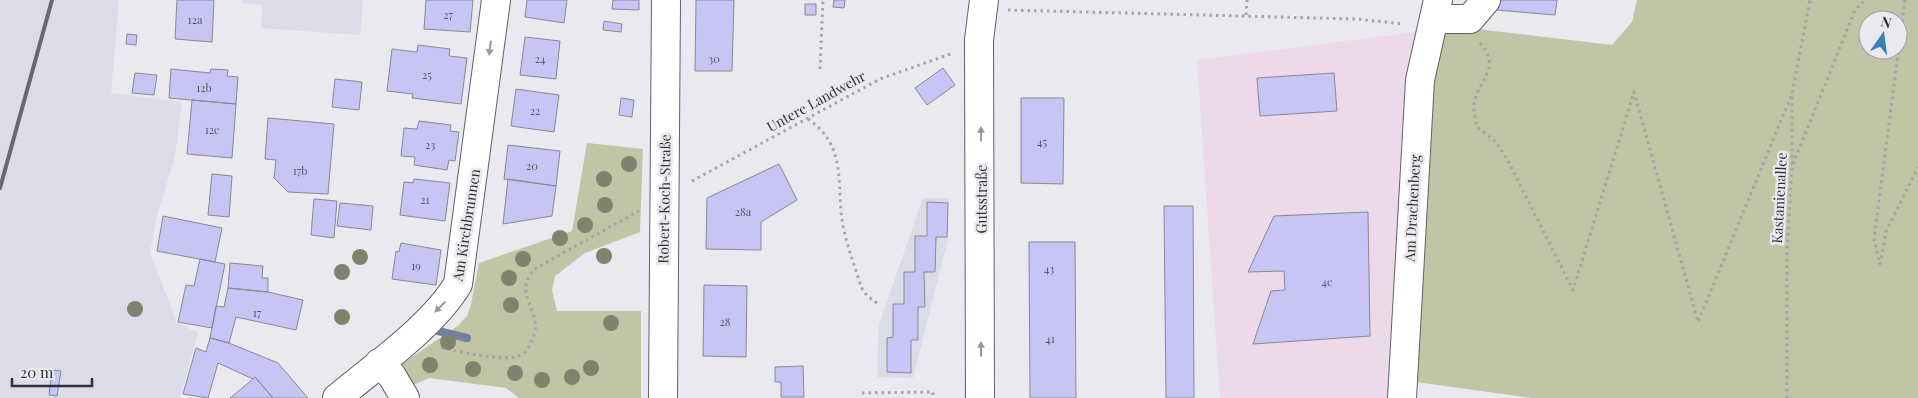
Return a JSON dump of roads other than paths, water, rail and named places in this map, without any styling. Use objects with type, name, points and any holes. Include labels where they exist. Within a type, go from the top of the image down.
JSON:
[{"type":"street","name":"Am Kirchbrunnen","points":[[337,398],[437,311],[450,297],[458,284],[496,0]]},
{"type":"street","name":"Robert-Koch-Straße","points":[[663,398],[675,189],[666,0]]},
{"type":"street","name":"Gutsstraße","points":[[980,398],[980,40],[984,0]]},
{"type":"street","points":[[1435,16],[1470,19],[1486,0]]},
{"type":"street","name":"Am Drachenberg","points":[[1402,398],[1420,80],[1435,16]]},
{"type":"street","points":[[378,363],[392,376],[405,398]]},
{"type":"waterway","points":[[438,331],[467,338]]},
{"type":"railway","points":[[0,188],[52,0]]}]
